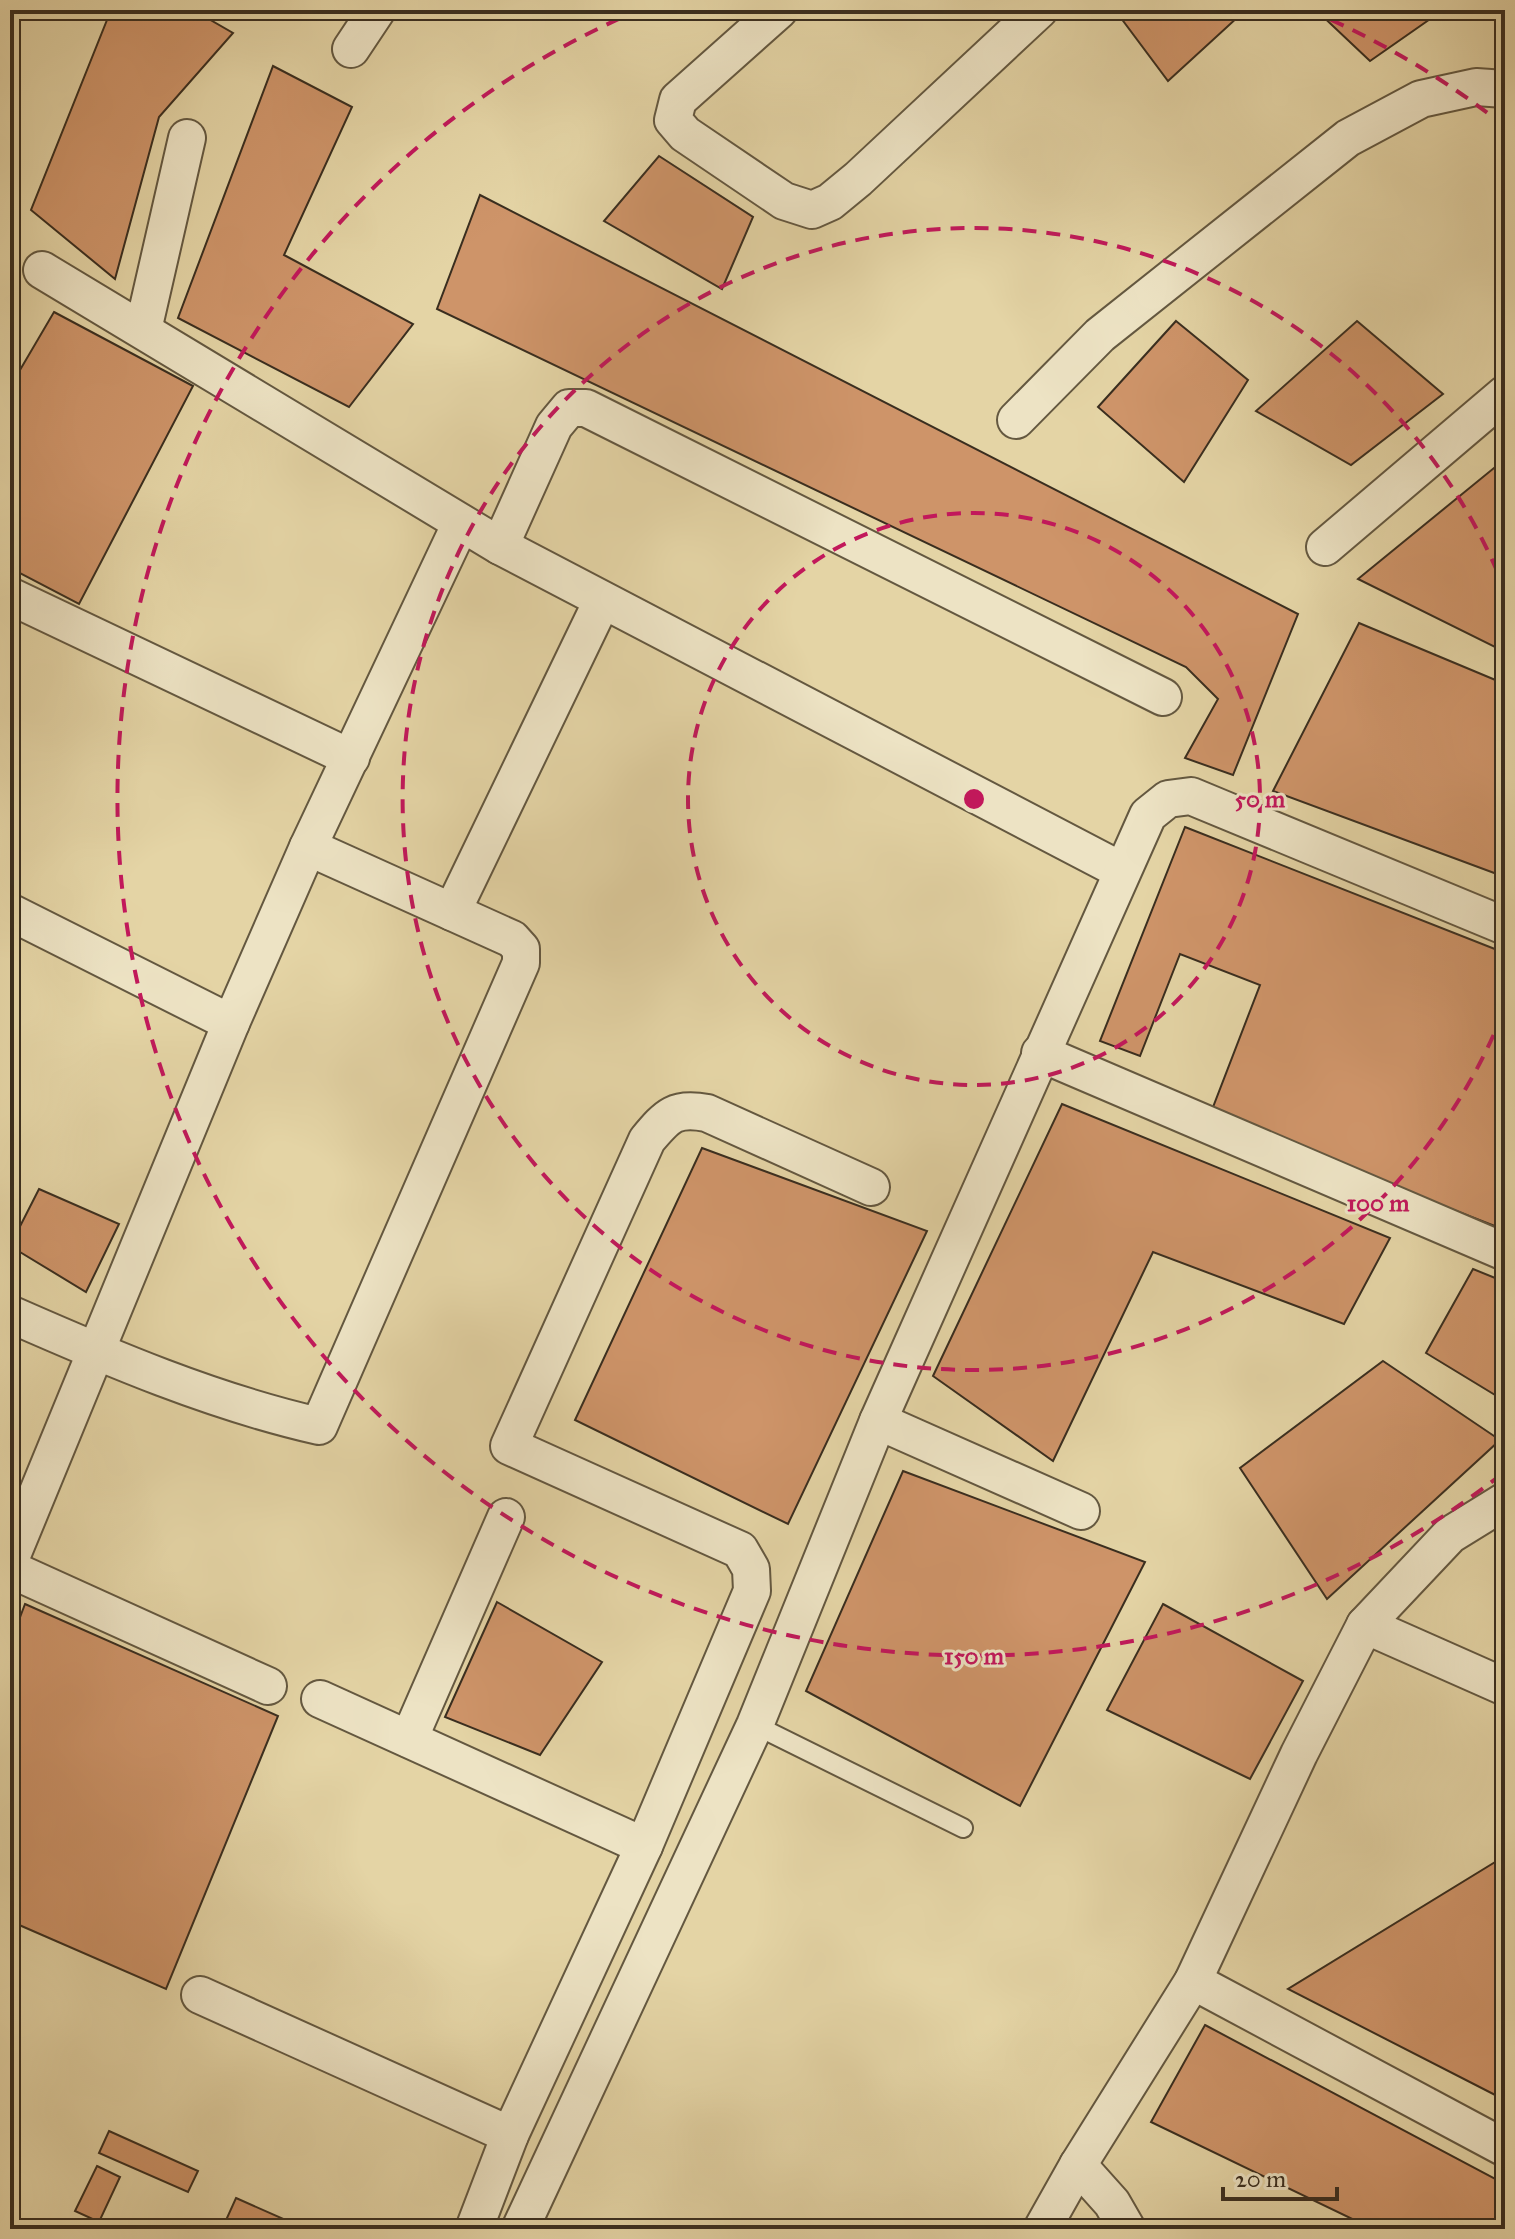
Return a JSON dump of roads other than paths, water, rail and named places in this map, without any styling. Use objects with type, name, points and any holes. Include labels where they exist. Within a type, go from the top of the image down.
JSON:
[{"type":"street","points":[[351,49],[377,10]]},
{"type":"street","points":[[779,10],[678,100],[673,120],[685,134],[784,201],[812,210],[830,202],[858,179],[1039,10]]},
{"type":"street","points":[[1016,420],[1100,335],[1348,138],[1421,99],[1476,87],[1505,89]]},
{"type":"street","points":[[143,330],[187,138]]},
{"type":"street","points":[[42,270],[500,546],[1122,871]]},
{"type":"street","points":[[1325,547],[1505,394]]},
{"type":"street","points":[[500,546],[554,426],[569,408],[586,408],[1163,697]]},
{"type":"street","points":[[10,1560],[231,1023],[308,847],[461,523]]},
{"type":"street","points":[[10,596],[351,758]]},
{"type":"street","points":[[452,912],[602,601]]},
{"type":"street","points":[[520,2229],[755,1725],[878,1421],[1148,815],[1168,799],[1191,796],[1505,926]]},
{"type":"street","points":[[10,1314],[97,1352],[275,1418],[319,1426],[521,963],[521,949],[512,939],[308,847]]},
{"type":"street","points":[[10,912],[231,1023]]},
{"type":"street","points":[[1040,1053],[1505,1252]]},
{"type":"street","points":[[474,2229],[510,2135],[644,1846],[752,1591],[751,1569],[740,1550],[509,1446],[647,1140],[664,1120],[684,1109],[707,1113],[871,1187]]},
{"type":"street","points":[[878,1421],[1081,1511]]},
{"type":"street","points":[[1042,2229],[1078,2165],[1193,1981],[1299,1754],[1365,1625],[1450,1535],[1505,1501]]},
{"type":"street","points":[[409,1739],[506,1517]]},
{"type":"street","points":[[10,1569],[268,1686]]},
{"type":"street","points":[[1365,1625],[1505,1687]]},
{"type":"street","points":[[320,1699],[644,1846]]},
{"type":"street","points":[[1193,1981],[1505,2148]]},
{"type":"street","points":[[200,1995],[510,2135]]},
{"type":"street","points":[[1078,2165],[1112,2203],[1127,2229]]},
{"type":"lane","points":[[755,1725],[963,1828]]}]
